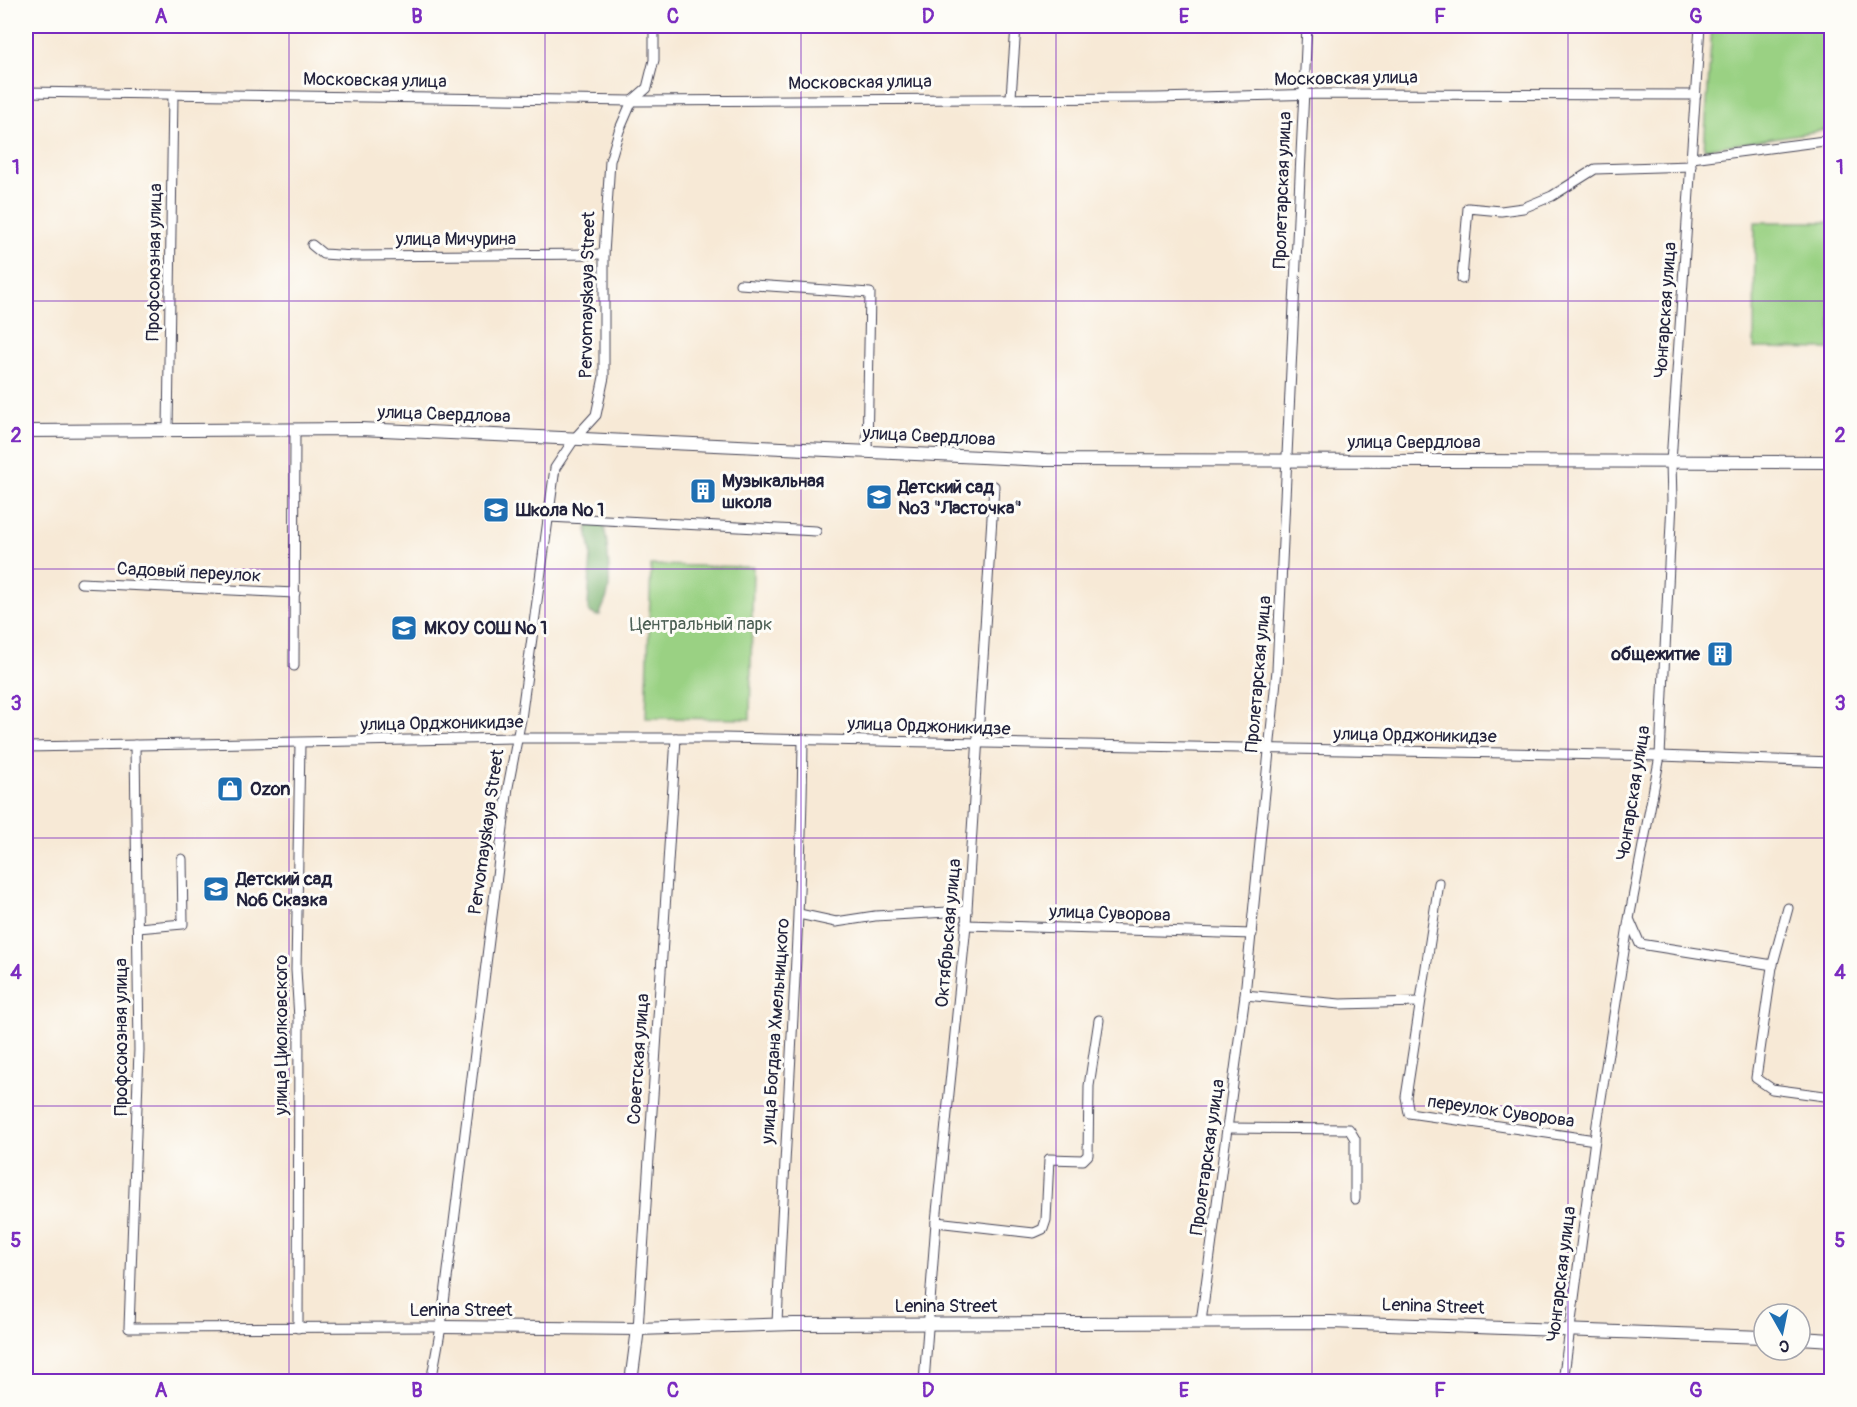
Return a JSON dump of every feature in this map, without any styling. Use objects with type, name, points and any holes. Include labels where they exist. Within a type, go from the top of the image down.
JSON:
[{"type":"street","name":"Pervomayskaya Street","points":[[431,1382],[441,1327],[516,738],[555,468],[575,438],[596,415],[604,377],[604,254],[610,161],[619,131],[632,101],[647,88],[654,60],[654,26]]},
{"type":"street","points":[[1011,97],[1016,26]]},
{"type":"street","name":"Пролетарская улица","points":[[1201,1322],[1252,934],[1282,602],[1286,460],[1301,183],[1302,94],[1306,26]]},
{"type":"street","name":"Чонгарская улица","points":[[1563,1382],[1594,1140],[1629,919],[1660,756],[1672,501],[1671,462],[1700,26]]},
{"type":"street","name":"Московская улица","points":[[26,92],[632,101],[1302,94],[1696,95]]},
{"type":"street","name":"Профсоюзная улица","points":[[168,430],[173,94]]},
{"type":"street","points":[[1462,279],[1468,208],[1501,211],[1523,208],[1552,196],[1595,169],[1692,162],[1832,140]]},
{"type":"street","name":"улица Мичурина","points":[[312,245],[323,254],[354,256],[604,254]]},
{"type":"street","points":[[740,284],[870,293],[867,451]]},
{"type":"street","points":[[294,666],[295,429]]},
{"type":"street","name":"улица Свердлова","points":[[26,431],[360,429],[1046,460],[1832,462]]},
{"type":"street","name":"Октябрьская улица","points":[[924,1382],[936,1222],[966,925],[994,486]]},
{"type":"street","points":[[549,517],[816,531]]},
{"type":"street","name":"Садовый переулок","points":[[81,583],[295,593]]},
{"type":"street","name":"улица Орджоникидзе","points":[[26,747],[516,738],[803,739],[1660,756],[1832,762]]},
{"type":"street","name":"Советская улица","points":[[631,1382],[638,1329],[676,738]]},
{"type":"street","name":"улица Богдана Хмельницкого","points":[[777,1324],[799,914],[803,739]]},
{"type":"street","name":"улица Циолковского","points":[[298,1328],[299,1019],[296,970],[300,743]]},
{"type":"street","name":"Профсоюзная улица","points":[[129,1328],[139,1050],[135,745]]},
{"type":"street","points":[[138,928],[183,924],[182,859]]},
{"type":"street","name":"переулок Суворова","points":[[1439,883],[1406,1097],[1409,1113],[1594,1140]]},
{"type":"street","points":[[1788,908],[1773,965],[1756,1078],[1772,1089],[1832,1097]]},
{"type":"street","points":[[799,914],[836,922],[885,915],[967,911]]},
{"type":"street","points":[[1629,919],[1640,944],[1773,965]]},
{"type":"street","name":"улица Суворова","points":[[966,925],[1252,934]]},
{"type":"street","points":[[1245,995],[1340,1004],[1420,1002]]},
{"type":"street","points":[[936,1222],[1034,1233],[1043,1229],[1046,1220],[1049,1159],[1083,1160],[1088,1155],[1089,1086],[1099,1020]]},
{"type":"street","points":[[1227,1128],[1349,1128],[1355,1139],[1355,1199]]},
{"type":"street","name":"Lenina Street","points":[[129,1328],[638,1329],[777,1324],[1341,1322],[1752,1337]]},
{"type":"street","points":[[1812,1339],[1832,1340]]},
{"type":"green space","points":[[1712,26],[1831,26],[1831,129],[1704,149]]},
{"type":"green space","points":[[1755,222],[1831,222],[1831,349],[1754,348]]},
{"type":"green space","points":[[589,523],[603,524],[608,557],[609,587],[600,615],[597,616],[589,612],[588,606],[591,553],[587,529]]},
{"type":"green space","name":"Центральный парк","points":[[651,565],[753,567],[750,719],[646,718]]},
{"type":"place","name":"Музыкальная школа","points":[[703,491]]},
{"type":"place","name":"Детский сад №3 \"Ласточка\"","points":[[879,497]]},
{"type":"place","name":"Школа № 1","points":[[496,510]]},
{"type":"place","name":"МКОУ СОШ № 1","points":[[404,628]]},
{"type":"place","name":"общежитие","points":[[1720,654]]},
{"type":"place","name":"Ozon","points":[[230,789]]},
{"type":"place","name":"Детский сад №6 Сказка","points":[[216,889]]}]
